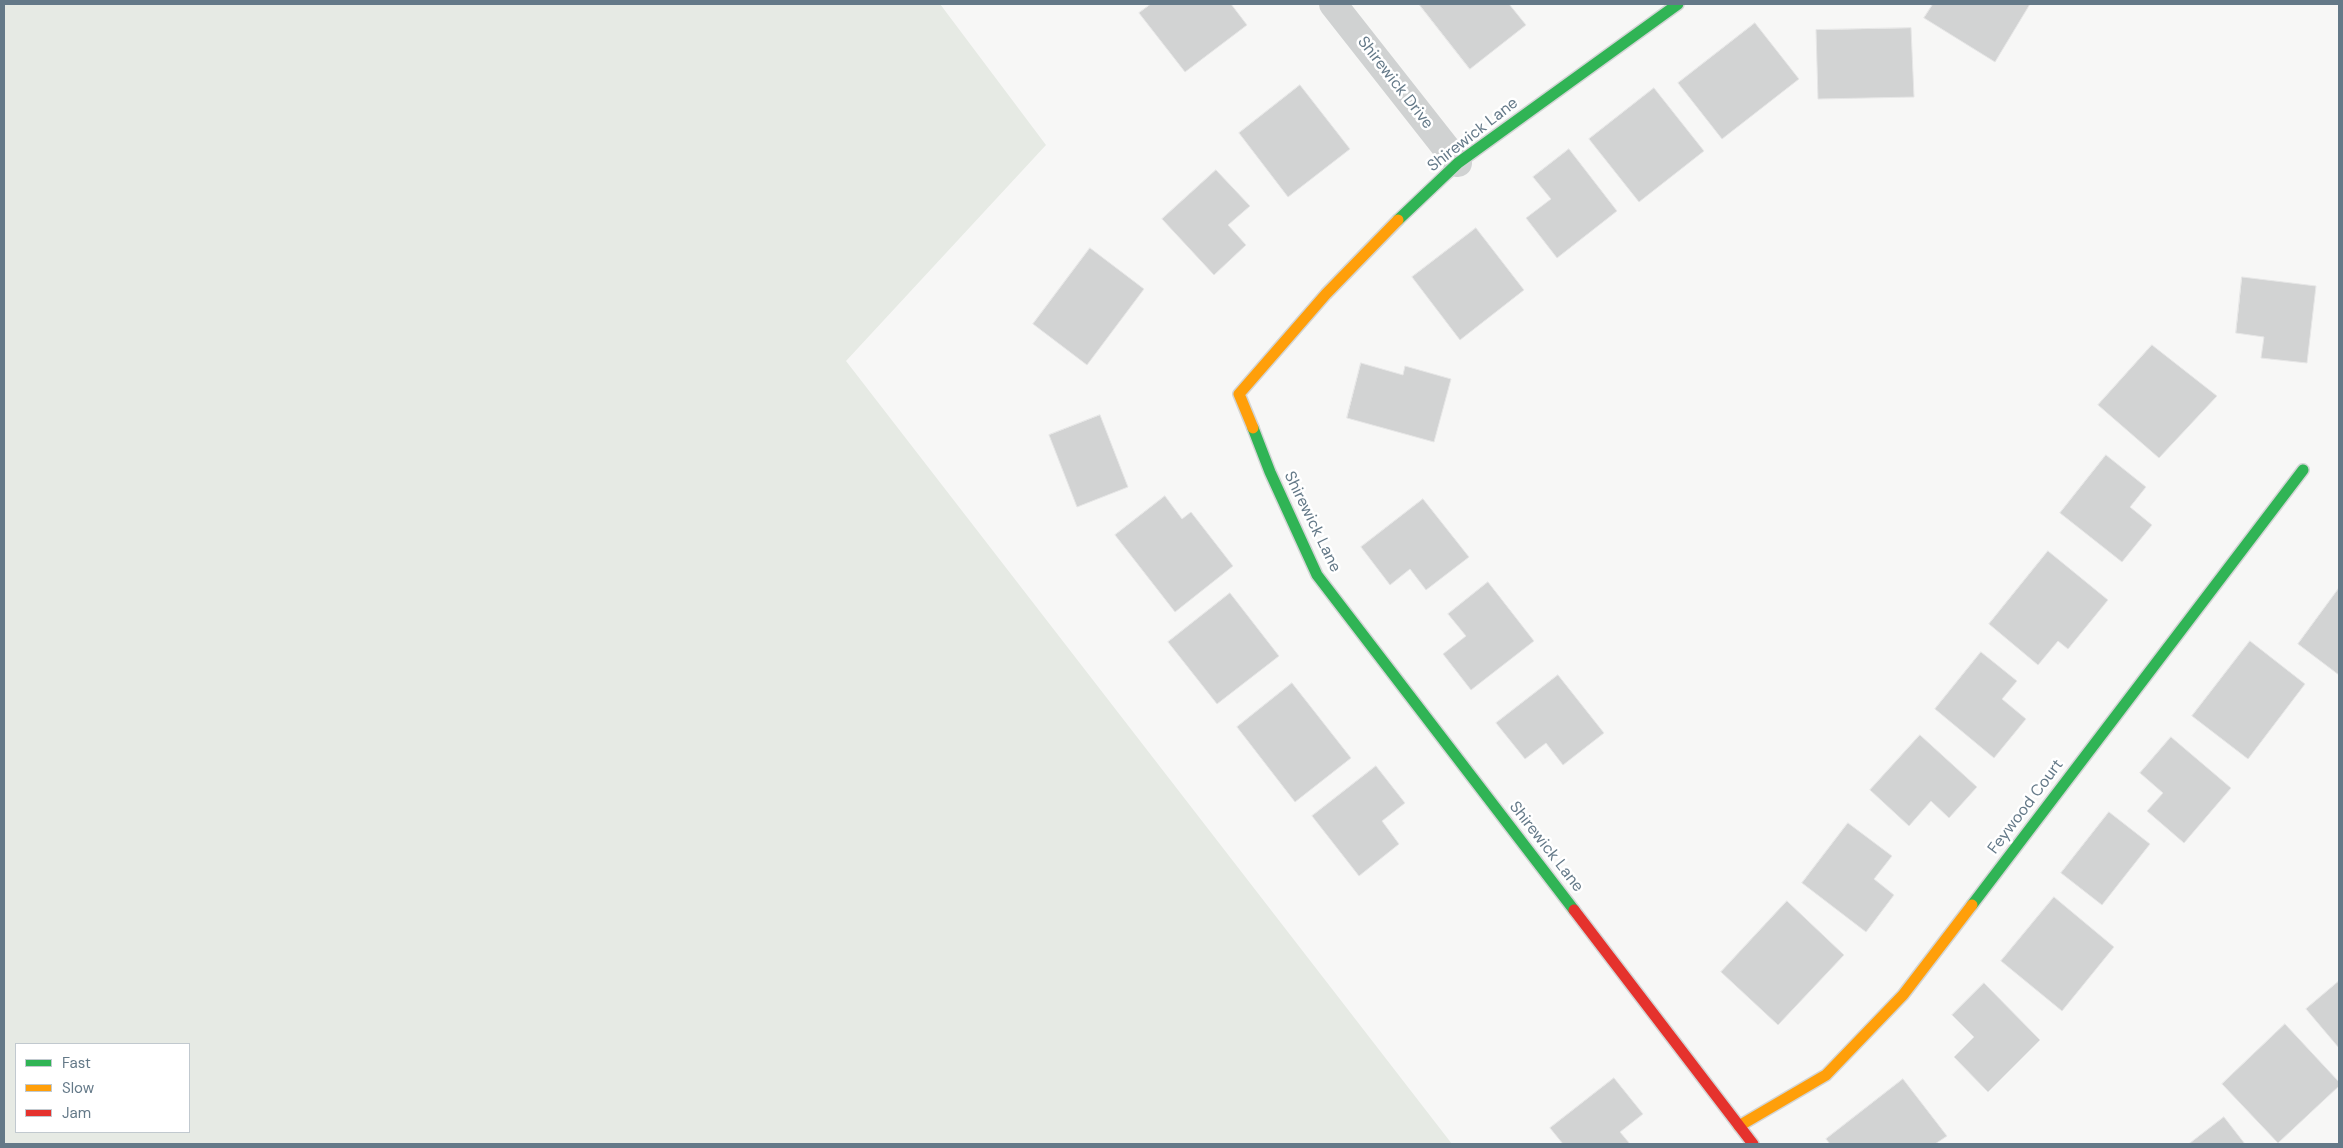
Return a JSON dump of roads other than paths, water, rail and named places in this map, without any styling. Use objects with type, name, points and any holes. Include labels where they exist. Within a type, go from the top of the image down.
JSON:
[{"type":"street","name":"Shirewick Drive","points":[[1333,4],[1458,163]]},
{"type":"street","name":"Shirewick Lane","points":[[1678,4],[1458,163],[1393,225],[1326,294],[1239,394],[1270,472],[1317,575],[1754,1144]]},
{"type":"street","name":"Feywood Court","points":[[1739,1126],[1826,1074],[1903,995],[2303,470]]}]
